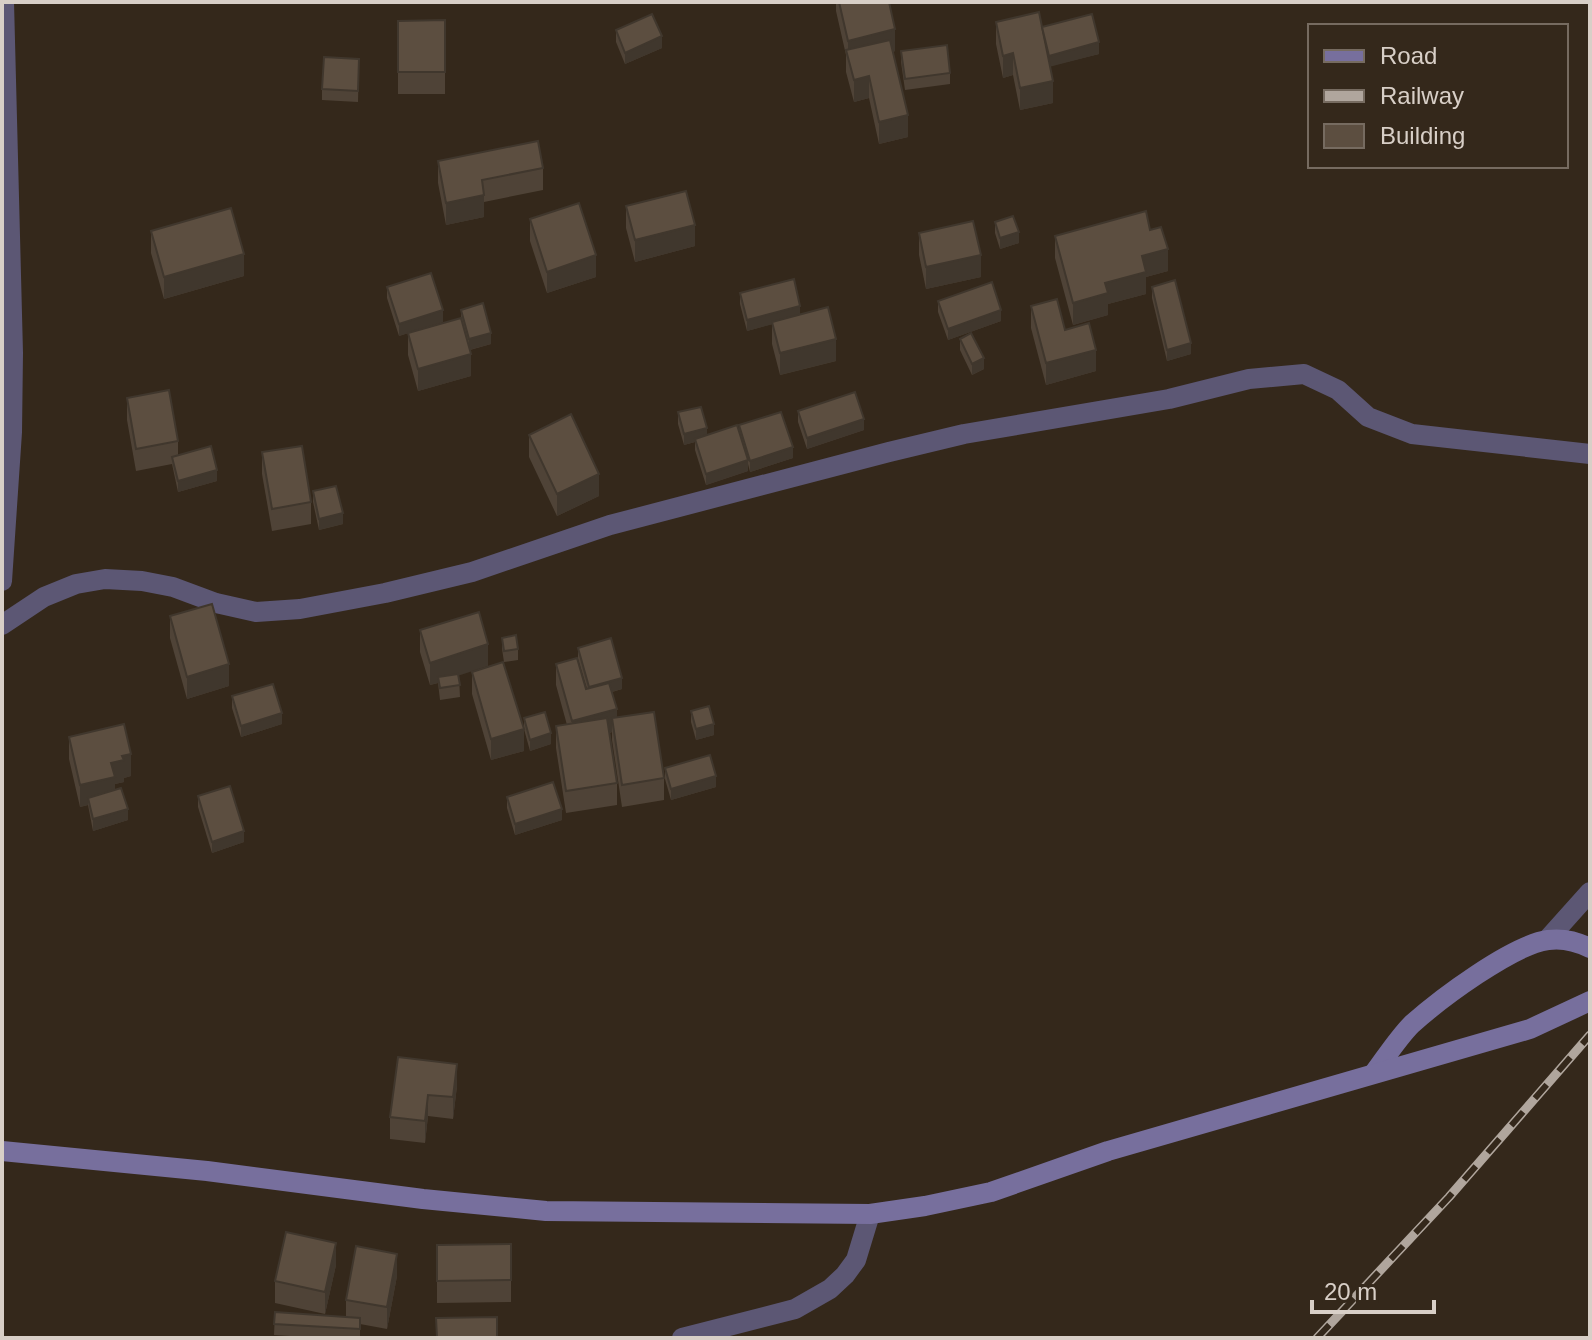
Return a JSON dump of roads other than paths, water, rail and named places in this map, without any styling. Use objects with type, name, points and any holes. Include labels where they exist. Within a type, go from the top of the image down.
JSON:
[{"type":"street","points":[[2,581],[12,432],[4,2]]},
{"type":"street","points":[[2,625],[44,597],[76,584],[105,579],[158,584],[256,612],[300,609],[385,593],[472,572],[610,525],[889,452],[964,434],[1169,399],[1249,379],[1304,374],[1338,390],[1368,417],[1412,434],[1590,454]]},
{"type":"street","points":[[1547,940],[1590,892]]},
{"type":"street","points":[[1374,1073],[1410,1026],[1455,990],[1517,951],[1547,940],[1570,941],[1590,948]]},
{"type":"street","points":[[2,1151],[207,1171],[423,1199],[546,1211],[870,1214],[991,1192],[1108,1151],[1530,1029],[1590,1001]]},
{"type":"street","points":[[682,1338],[795,1309],[830,1289],[856,1260],[870,1214]]},
{"type":"railway","points":[[1317,1338],[1449,1197],[1590,1035]]}]
